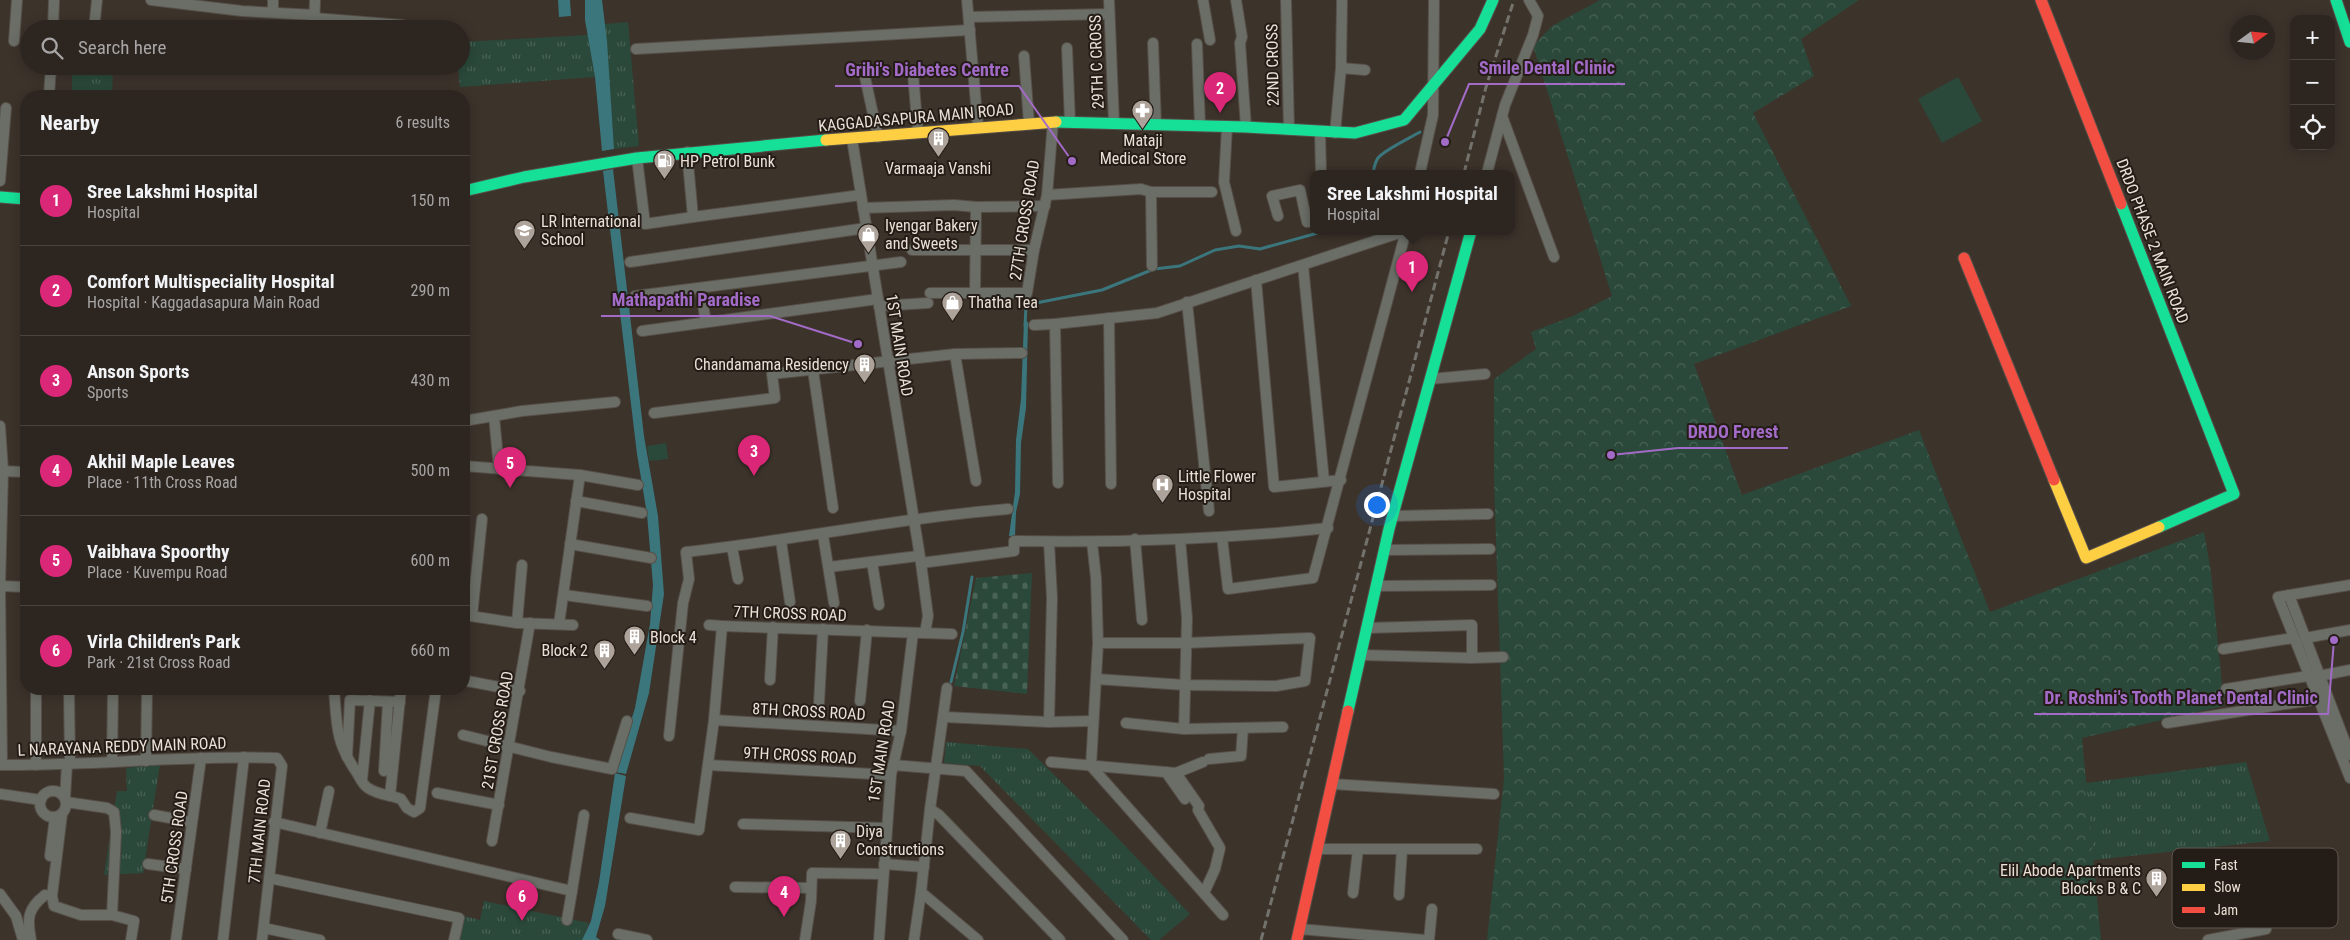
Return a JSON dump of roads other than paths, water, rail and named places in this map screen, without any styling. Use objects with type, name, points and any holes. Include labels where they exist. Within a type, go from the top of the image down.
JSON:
[{"type":"street","points":[[14,41],[17,0]]},
{"type":"street","points":[[53,20],[54,0]]},
{"type":"street","points":[[95,20],[97,0]]},
{"type":"street","points":[[151,0],[242,5],[309,20]]},
{"type":"street","points":[[273,0],[273,12]]},
{"type":"street","points":[[314,20],[315,0]]},
{"type":"street","points":[[968,0],[978,127]]},
{"type":"street","name":"29TH C CROSS","points":[[1108,0],[1114,123]]},
{"type":"street","points":[[1203,0],[1210,40]]},
{"type":"street","points":[[1236,0],[1242,37],[1240,43],[1246,127]]},
{"type":"street","name":"22ND CROSS","points":[[1286,0],[1289,130]]},
{"type":"street","points":[[1335,133],[1341,68],[1342,0]]},
{"type":"street","points":[[1421,170],[1434,116],[1434,0]]},
{"type":"street","name":"KAGGADASAPURA MAIN ROAD","points":[[470,190],[619,160],[687,152],[878,138],[978,127],[1053,122],[1246,127],[1355,134],[1404,120],[1434,82],[1480,30],[1493,0]]},
{"type":"street","points":[[1487,170],[1502,116],[1538,16],[1529,0]]},
{"type":"street","name":"DRDO PHASE 2 MAIN ROAD","points":[[1964,258],[2086,558],[2234,494],[2041,0]]},
{"type":"street","points":[[2336,0],[2350,42]]},
{"type":"street","points":[[969,17],[1109,14]]},
{"type":"street","points":[[636,50],[970,30]]},
{"type":"street","points":[[1153,43],[1156,125]]},
{"type":"street","points":[[1197,44],[1200,126]]},
{"type":"street","points":[[1067,48],[1070,122]]},
{"type":"street","points":[[1024,56],[1029,124]]},
{"type":"street","points":[[863,68],[878,138]]},
{"type":"street","points":[[1341,68],[1365,70]]},
{"type":"street","points":[[913,74],[918,133]]},
{"type":"street","points":[[50,90],[51,75]]},
{"type":"street","points":[[0,181],[6,108]]},
{"type":"street","points":[[1502,116],[1554,257]]},
{"type":"street","name":"27TH CROSS ROAD","points":[[975,293],[1027,293],[1034,250],[1047,195],[1053,122]]},
{"type":"street","points":[[1227,128],[1224,182],[1236,231]]},
{"type":"street","points":[[1320,132],[1321,170]]},
{"type":"street","name":"1ST MAIN ROAD","points":[[852,139],[912,519],[920,559],[928,616],[925,633]]},
{"type":"street","points":[[687,152],[693,217]]},
{"type":"street","points":[[637,158],[645,224],[861,196]]},
{"type":"street","points":[[1047,195],[1142,190],[1151,192],[1212,192]]},
{"type":"street","points":[[1278,216],[1272,196],[1300,190],[1307,222],[1310,222]]},
{"type":"street","points":[[1151,192],[1152,266]]},
{"type":"street","points":[[0,197],[20,198]]},
{"type":"street","points":[[863,208],[954,205],[976,207],[1045,206]]},
{"type":"street","points":[[642,331],[878,302],[975,293],[976,207]]},
{"type":"street","points":[[630,262],[866,228]]},
{"type":"street","points":[[1034,325],[1157,313],[1394,235]]},
{"type":"street","points":[[1222,538],[1228,589],[1313,578],[1341,480],[1405,235]]},
{"type":"street","points":[[1425,940],[1298,935],[1393,516],[1470,235]]},
{"type":"street","points":[[912,250],[1034,250]]},
{"type":"street","points":[[634,296],[872,264],[901,262]]},
{"type":"street","points":[[1303,265],[1324,481]]},
{"type":"street","points":[[1256,280],[1274,487],[1341,480]]},
{"type":"street","points":[[700,288],[706,322]]},
{"type":"street","points":[[1187,302],[1209,511]]},
{"type":"street","points":[[1109,318],[1111,484]]},
{"type":"street","points":[[1055,324],[1058,483]]},
{"type":"street","points":[[654,413],[775,398],[772,374],[955,354],[1022,353]]},
{"type":"street","points":[[955,354],[976,481]]},
{"type":"street","points":[[813,370],[833,508]]},
{"type":"street","points":[[1430,379],[1485,374]]},
{"type":"street","points":[[470,420],[615,402]]},
{"type":"street","points":[[494,416],[499,469]]},
{"type":"street","points":[[0,426],[1,765]]},
{"type":"street","points":[[470,467],[580,475],[638,486]]},
{"type":"street","points":[[1,471],[20,472]]},
{"type":"street","points":[[560,624],[580,475]]},
{"type":"street","points":[[576,501],[642,513]]},
{"type":"street","points":[[669,736],[680,622],[689,579],[686,552],[782,541],[912,519],[1008,509]]},
{"type":"street","points":[[1393,516],[1488,514]]},
{"type":"street","points":[[470,602],[482,519]]},
{"type":"street","points":[[830,567],[1014,551],[1014,541],[1092,542],[1135,539],[1222,538],[1328,528]]},
{"type":"street","points":[[823,535],[830,567],[834,603]]},
{"type":"street","points":[[1135,539],[1142,620]]},
{"type":"street","points":[[1180,539],[1187,618],[1184,729]]},
{"type":"street","points":[[782,541],[790,602]]},
{"type":"street","points":[[1049,542],[1052,598],[1049,722]]},
{"type":"street","points":[[1092,542],[1096,578],[1098,643],[1091,766],[1223,915]]},
{"type":"street","points":[[570,544],[651,558]]},
{"type":"street","points":[[732,547],[738,579]]},
{"type":"street","points":[[1385,550],[1490,549]]},
{"type":"street","points":[[872,562],[879,605]]},
{"type":"street","points":[[517,623],[522,564]]},
{"type":"street","points":[[1376,586],[1491,585]]},
{"type":"street","points":[[2350,585],[2278,597],[2293,638],[2314,676],[2346,754],[2350,778]]},
{"type":"street","points":[[0,586],[20,588]]},
{"type":"street","points":[[2289,594],[2305,638],[2318,699],[2346,754]]},
{"type":"street","points":[[564,595],[647,606]]},
{"type":"street","points":[[470,616],[517,623],[573,625]]},
{"type":"street","name":"21ST CROSS ROAD","points":[[492,841],[508,746],[520,691],[530,624]]},
{"type":"street","points":[[710,625],[722,626]]},
{"type":"street","points":[[1367,628],[1472,625],[1472,658]]},
{"type":"street","name":"7TH CROSS ROAD","points":[[630,818],[699,830],[714,720],[722,626],[952,634]]},
{"type":"street","points":[[770,680],[773,627]]},
{"type":"street","points":[[819,702],[823,629]]},
{"type":"street","points":[[860,700],[867,630]]},
{"type":"street","points":[[2305,638],[2350,630]]},
{"type":"street","name":"1ST MAIN ROAD","points":[[879,940],[885,828],[892,770],[901,731],[913,633]]},
{"type":"street","points":[[1096,679],[1185,685],[1276,686],[1306,681],[1310,638],[1186,643],[1098,643]]},
{"type":"street","points":[[2223,649],[2293,638]]},
{"type":"street","points":[[1361,655],[1503,657]]},
{"type":"street","points":[[2226,689],[2350,670]]},
{"type":"street","points":[[470,682],[520,691]]},
{"type":"street","points":[[914,940],[947,688]]},
{"type":"street","points":[[36,695],[36,765]]},
{"type":"street","points":[[69,695],[63,797],[58,815],[49,896],[54,906],[81,915],[112,915],[134,921],[131,940]]},
{"type":"street","points":[[112,762],[113,695]]},
{"type":"street","points":[[146,761],[147,695]]},
{"type":"street","points":[[335,695],[339,738],[347,757],[366,788],[401,799],[406,808],[414,812],[420,808],[436,695]]},
{"type":"street","points":[[347,757],[350,700],[388,702],[400,696]]},
{"type":"street","points":[[385,794],[400,696]]},
{"type":"street","points":[[2167,723],[2318,699]]},
{"type":"street","points":[[362,780],[370,700]]},
{"type":"street","points":[[384,771],[388,702]]},
{"type":"street","points":[[944,717],[1049,722],[1093,721]]},
{"type":"street","name":"8TH CROSS ROAD","points":[[714,720],[901,731]]},
{"type":"street","points":[[463,735],[612,769],[627,721]]},
{"type":"street","points":[[1126,724],[1184,729],[1283,727]]},
{"type":"street","points":[[1051,762],[1171,773],[1206,761],[1241,756],[1243,728]]},
{"type":"street","points":[[223,940],[244,757]]},
{"type":"street","name":"L NARAYANA REDDY MAIN ROAD","points":[[1,765],[244,757]]},
{"type":"street","name":"7TH MAIN ROAD","points":[[244,757],[277,758],[282,766],[274,822],[262,940]]},
{"type":"street","name":"5TH CROSS ROAD","points":[[176,940],[200,758]]},
{"type":"street","name":"9TH CROSS ROAD","points":[[708,765],[892,770],[936,767],[966,771],[1123,940]]},
{"type":"street","points":[[1171,773],[1198,806],[1198,810],[1220,848],[1215,869],[1204,894]]},
{"type":"street","points":[[1332,784],[1494,794]]},
{"type":"street","points":[[41,800],[50,791],[63,797],[107,808],[114,812],[116,832],[112,915]]},
{"type":"street","points":[[320,832],[329,791]]},
{"type":"street","points":[[437,793],[499,804]]},
{"type":"street","points":[[0,794],[41,800]]},
{"type":"street","points":[[41,800],[43,812],[58,815]]},
{"type":"street","points":[[930,809],[939,815],[1060,940]]},
{"type":"street","points":[[154,815],[192,822]]},
{"type":"street","points":[[567,920],[584,815]]},
{"type":"street","points":[[274,822],[572,891]]},
{"type":"street","points":[[742,824],[885,828]]},
{"type":"street","points":[[1318,849],[1477,849]]},
{"type":"street","points":[[1353,893],[1358,849]]},
{"type":"street","points":[[1400,896],[1402,849]]},
{"type":"street","points":[[148,864],[186,869]]},
{"type":"street","points":[[805,940],[811,901],[812,873],[924,867]]},
{"type":"street","points":[[269,878],[459,918],[454,940]]},
{"type":"street","points":[[735,887],[811,888]]},
{"type":"street","points":[[921,892],[978,940]]},
{"type":"street","points":[[0,894],[16,916],[23,940]]},
{"type":"street","points":[[31,940],[27,921],[35,903],[49,896]]},
{"type":"street","points":[[1429,940],[1432,909]]},
{"type":"street","points":[[264,928],[320,940]]},
{"type":"street","points":[[2208,940],[2266,929]]},
{"type":"street","points":[[618,934],[646,940]]},
{"type":"water","points":[[558,0],[570,0],[571,16],[559,17]]},
{"type":"water","points":[[585,0],[602,0],[607,41],[614,149],[602,151],[595,77],[585,20]]},
{"type":"water","points":[[613,169],[644,436],[658,516],[664,594],[649,693],[626,774],[615,772],[635,708],[650,624],[653,585],[647,514],[637,454],[603,171]]},
{"type":"water","points":[[1024,321],[1028,322],[1026,408],[1021,443],[1020,494],[1016,512],[1015,536],[1009,536],[1015,492],[1016,440],[1021,399]]},
{"type":"water","points":[[615,773],[626,776],[605,906],[596,937],[600,940],[582,940],[591,921],[599,882]]},
{"type":"waterway","points":[[1374,170],[1376,161],[1381,155],[1420,132]]},
{"type":"waterway","points":[[1025,326],[1026,306],[1102,290],[1154,269],[1180,266],[1215,250],[1239,246],[1260,249],[1311,235]]},
{"type":"waterway","points":[[951,682],[963,632],[972,577]]},
{"type":"railway","points":[[1465,170],[1486,87],[1514,0]]},
{"type":"railway","points":[[1261,940],[1448,235]]},
{"type":"place","name":"Comfort Multispeciality Hospital","points":[[1220,113]]},
{"type":"place","name":"Mataji Medical Store","points":[[1143,130]]},
{"type":"place","name":"Smile Dental Clinic","points":[[1445,142]]},
{"type":"place","name":"Varmaaja Vanshi","points":[[938,158]]},
{"type":"place","name":"Grihi's Diabetes Centre","points":[[1072,161]]},
{"type":"place","name":"HP Petrol Bunk","points":[[664,180]]},
{"type":"place","name":"LR International School","points":[[525,249]]},
{"type":"place","name":"Iyengar Bakery and Sweets","points":[[869,253]]},
{"type":"place","name":"Sree Lakshmi Hospital","points":[[1412,292]]},
{"type":"place","name":"Thatha Tea","points":[[952,321]]},
{"type":"place","name":"Mathapathi Paradise","points":[[858,344]]},
{"type":"place","name":"Chandamama Residency","points":[[865,383]]},
{"type":"place","name":"DRDO Forest","points":[[1611,455]]},
{"type":"place","name":"Anson Sports","points":[[754,476]]},
{"type":"place","name":"Vaibhava Spoorthy","points":[[510,488]]},
{"type":"place","name":"Little Flower Hospital","points":[[1162,504]]},
{"type":"place","name":"Dr. Roshni's Tooth Planet Dental Clinic","points":[[2334,640]]},
{"type":"place","name":"Block 4","points":[[634,656]]},
{"type":"place","name":"Block 2","points":[[604,669]]},
{"type":"place","name":"Diya Constructions","points":[[840,859]]},
{"type":"place","name":"Elil Abode Apartments Blocks B & C","points":[[2157,898]]},
{"type":"place","name":"Akhil Maple Leaves","points":[[784,917]]},
{"type":"place","name":"Virla Children's Park","points":[[522,921]]}]
